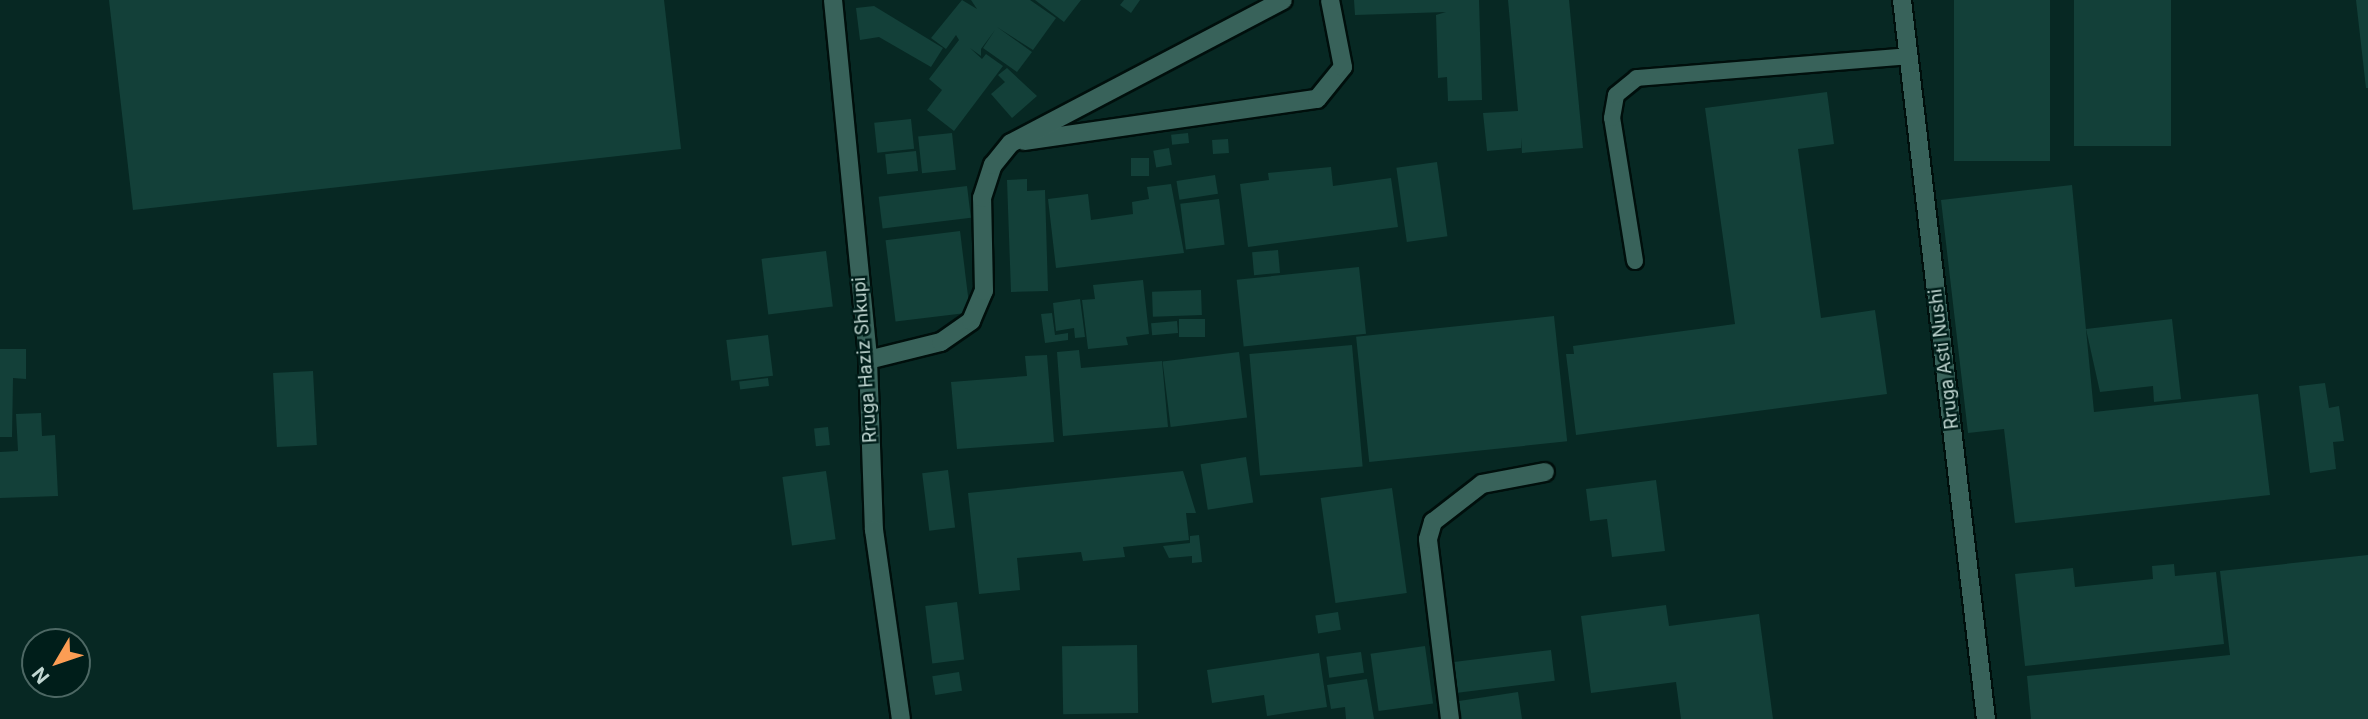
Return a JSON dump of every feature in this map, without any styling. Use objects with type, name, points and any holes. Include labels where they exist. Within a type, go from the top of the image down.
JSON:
[{"type":"street","name":"Rruga Haziz Shkupi","points":[[833,0],[868,360],[874,530],[901,719]]},
{"type":"street","points":[[868,360],[942,342],[971,321],[985,291],[982,198],[993,166],[1011,143],[1283,0]]},
{"type":"street","points":[[1011,143],[1317,99],[1343,67],[1330,0]]},
{"type":"street","name":"Rruga Asti Nushi","points":[[1902,0],[1986,719]]},
{"type":"street","points":[[1450,719],[1428,539],[1433,522],[1482,484],[1545,472]]},
{"type":"lane","points":[[1635,261],[1612,118],[1616,95],[1637,78],[1909,56]]},
{"type":"building","points":[[109,0],[664,0],[681,149],[133,210]]},
{"type":"building","points":[[962,0],[977,9],[971,0],[1030,0],[1056,18],[1033,50],[997,27],[1032,52],[1017,72],[983,48],[995,30],[981,49],[981,56],[970,48],[982,59],[986,54],[1003,66],[954,131],[927,110],[942,90],[929,79],[959,40],[956,35],[946,49],[931,38]]},
{"type":"building","points":[[1035,0],[1081,0],[1064,22]]},
{"type":"building","points":[[1124,0],[1140,0],[1131,13],[1120,5]]},
{"type":"building","points":[[1354,0],[1479,0],[1482,100],[1448,101],[1447,77],[1438,78],[1436,15],[1446,12],[1355,15]]},
{"type":"building","points":[[1508,0],[1569,0],[1583,148],[1522,153],[1521,138],[1521,148],[1487,151],[1483,113],[1518,111]]},
{"type":"building","points":[[1954,0],[2050,0],[2050,161],[1954,161]]},
{"type":"building","points":[[2074,0],[2171,0],[2171,146],[2074,146]]},
{"type":"building","points":[[2356,0],[2368,0],[2368,88],[2366,88]]},
{"type":"building","points":[[874,6],[943,48],[931,67],[879,37],[860,40],[856,8]]},
{"type":"building","points":[[1007,68],[1037,96],[1012,118],[991,94],[1005,82],[998,75]]},
{"type":"building","points":[[1827,92],[1834,144],[1798,149],[1821,318],[1875,310],[1887,394],[1576,435],[1566,354],[1574,354],[1573,346],[1735,324],[1705,108]]},
{"type":"building","points":[[911,119],[914,149],[877,153],[874,123]]},
{"type":"building","points":[[952,133],[956,170],[922,173],[918,137]]},
{"type":"building","points":[[1188,133],[1189,143],[1172,145],[1171,135]]},
{"type":"building","points":[[1228,139],[1229,153],[1213,154],[1212,140]]},
{"type":"building","points":[[1169,148],[1172,165],[1156,168],[1153,151]]},
{"type":"building","points":[[916,151],[918,171],[887,174],[885,154]]},
{"type":"building","points":[[1131,158],[1149,158],[1149,176],[1131,176]]},
{"type":"building","points":[[1437,162],[1447,236],[1407,242],[1396,168]]},
{"type":"building","points":[[1331,167],[1333,186],[1391,178],[1398,227],[1248,247],[1240,184],[1269,180],[1268,173]]},
{"type":"building","points":[[1215,175],[1218,194],[1179,200],[1176,181]]},
{"type":"building","points":[[1027,179],[1027,191],[1045,190],[1048,291],[1011,292],[1007,180]]},
{"type":"building","points":[[1171,184],[1184,253],[1056,268],[1048,199],[1088,194],[1091,220],[1133,214],[1132,202],[1149,199],[1147,187]]},
{"type":"building","points":[[2072,185],[2094,412],[2258,394],[2270,495],[2015,523],[2004,429],[1968,433],[1941,200]]},
{"type":"building","points":[[967,186],[971,218],[883,229],[879,197]]},
{"type":"building","points":[[1219,199],[1225,245],[1186,249],[1180,204]]},
{"type":"building","points":[[960,231],[970,312],[896,322],[886,240]]},
{"type":"building","points":[[1278,250],[1280,273],[1254,275],[1252,252]]},
{"type":"building","points":[[826,251],[833,307],[768,315],[761,259]]},
{"type":"building","points":[[1359,267],[1366,334],[1244,346],[1237,280]]},
{"type":"building","points":[[1143,280],[1149,334],[1126,337],[1128,345],[1088,349],[1082,300],[1095,299],[1093,285]]},
{"type":"building","points":[[1201,290],[1202,315],[1153,317],[1152,292]]},
{"type":"building","points":[[1080,299],[1085,337],[1075,338],[1074,328],[1056,331],[1053,303]]},
{"type":"building","points":[[1052,313],[1055,335],[1068,333],[1068,340],[1045,343],[1041,314]]},
{"type":"building","points":[[1554,316],[1567,441],[1369,462],[1356,337]]},
{"type":"building","points":[[1179,319],[1205,319],[1205,337],[1179,337]]},
{"type":"building","points":[[2172,319],[2181,399],[2154,402],[2153,386],[2100,392],[2086,329]]},
{"type":"building","points":[[1177,321],[1178,333],[1152,335],[1151,323]]},
{"type":"building","points":[[768,335],[773,376],[731,381],[726,340]]},
{"type":"building","points":[[1352,345],[1363,467],[1260,476],[1249,354]]},
{"type":"building","points":[[0,349],[26,349],[26,379],[13,378],[12,437],[0,437]]},
{"type":"building","points":[[1079,350],[1081,368],[1162,361],[1168,427],[1063,436],[1057,352]]},
{"type":"building","points":[[1239,352],[1247,418],[1171,427],[1163,361]]},
{"type":"building","points":[[1047,355],[1054,442],[957,449],[951,382],[1027,376],[1025,356]]},
{"type":"building","points":[[313,371],[317,445],[277,447],[273,373]]},
{"type":"building","points":[[768,378],[769,386],[740,389],[739,382]]},
{"type":"building","points":[[2325,383],[2329,408],[2339,406],[2344,441],[2333,442],[2336,469],[2310,473],[2299,386]]},
{"type":"building","points":[[41,413],[42,436],[55,435],[58,496],[0,498],[0,452],[18,451],[16,414]]},
{"type":"building","points":[[828,427],[830,445],[816,446],[814,428]]},
{"type":"building","points":[[1246,457],[1253,502],[1208,510],[1201,464]]},
{"type":"building","points":[[948,470],[955,528],[929,531],[922,473]]},
{"type":"building","points":[[826,471],[836,539],[792,545],[782,477]]},
{"type":"building","points":[[1183,471],[1196,513],[1186,513],[1189,540],[1123,547],[1125,557],[1083,561],[1081,552],[1017,558],[1020,590],[979,594],[968,493]]},
{"type":"building","points":[[1656,480],[1665,551],[1612,557],[1607,519],[1590,521],[1586,489]]},
{"type":"building","points":[[1392,488],[1407,593],[1335,603],[1321,498]]},
{"type":"building","points":[[1199,535],[1202,562],[1192,563],[1192,556],[1169,558],[1163,546],[1190,543],[1190,536]]},
{"type":"building","points":[[2368,555],[2368,719],[2031,719],[2027,676],[2230,655],[2220,571]]},
{"type":"building","points":[[2174,564],[2175,576],[2216,572],[2224,644],[2025,666],[2015,574],[2073,568],[2075,587],[2153,579],[2152,566]]},
{"type":"building","points":[[957,602],[964,660],[932,663],[925,606]]},
{"type":"building","points":[[1666,605],[1669,626],[1759,614],[1773,719],[1681,719],[1676,682],[1591,693],[1581,616]]},
{"type":"building","points":[[1338,612],[1341,630],[1318,633],[1315,616]]},
{"type":"building","points":[[1137,645],[1138,713],[1063,714],[1062,646]]},
{"type":"building","points":[[1425,646],[1433,703],[1379,711],[1371,654]]},
{"type":"building","points":[[1551,650],[1555,681],[1454,693],[1450,662]]},
{"type":"building","points":[[1361,652],[1364,673],[1329,678],[1326,657]]},
{"type":"building","points":[[1319,653],[1327,707],[1267,716],[1264,695],[1212,703],[1207,670]]},
{"type":"building","points":[[959,672],[962,691],[935,695],[932,676]]},
{"type":"building","points":[[1367,679],[1374,719],[1346,719],[1345,707],[1331,709],[1327,685]]},
{"type":"building","points":[[1518,692],[1522,719],[1462,719],[1459,701]]}]
